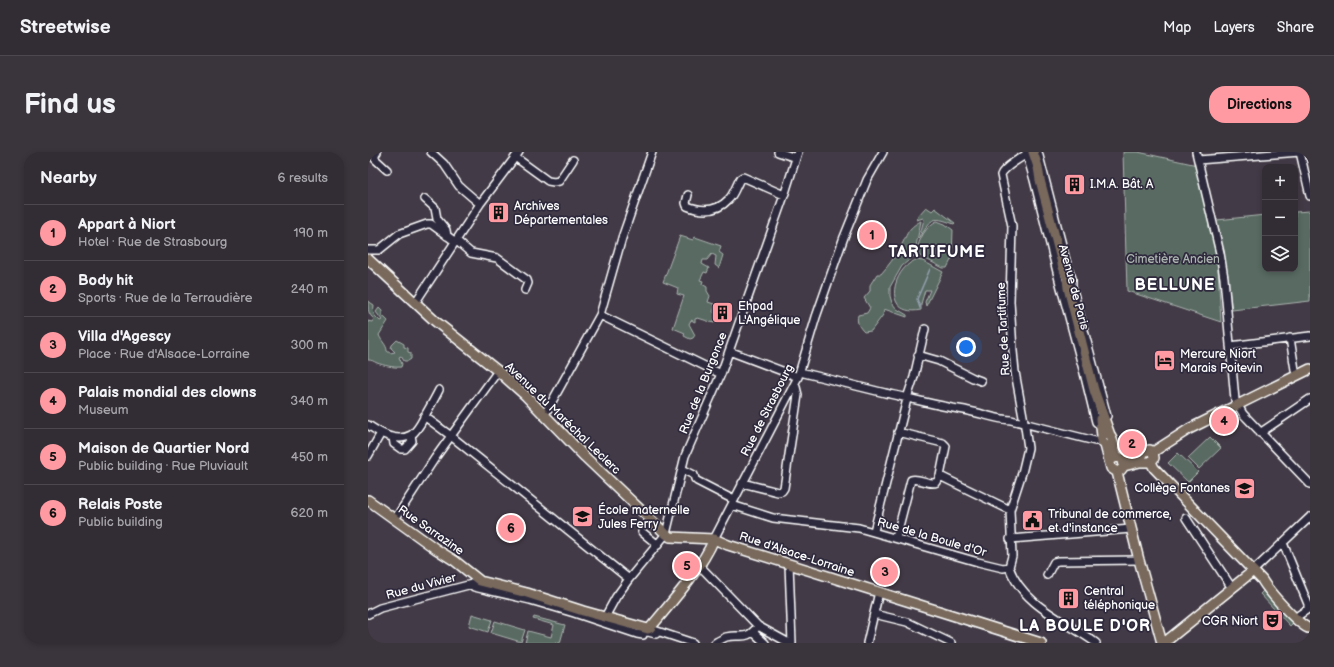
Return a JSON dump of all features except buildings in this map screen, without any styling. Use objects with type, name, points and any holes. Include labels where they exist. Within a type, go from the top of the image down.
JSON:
[{"type":"main road","name":"Avenue de Paris","points":[[1032,153],[1038,167],[1040,180],[1067,278],[1068,288],[1086,349],[1107,439]]},
{"type":"main road","name":"Avenue du Maréchal Leclerc","points":[[368,259],[415,303],[526,396],[585,457],[666,534]]},
{"type":"main road","points":[[1118,463],[1148,457],[1189,429],[1310,369]]},
{"type":"main road","name":"Avenue de Paris","points":[[1095,385],[1095,403],[1101,426],[1118,463],[1131,529],[1163,643]]},
{"type":"main road","points":[[1148,457],[1154,468],[1253,571],[1299,615],[1307,624],[1309,629]]},
{"type":"main road","name":"Rue Sarrazine","points":[[368,500],[455,561],[476,582]]},
{"type":"main road","points":[[476,582],[527,593],[653,631],[699,565],[714,539],[670,537],[666,534]]},
{"type":"main road","name":"Rue d'Alsace-Lorraine","points":[[714,539],[728,545],[1041,643]]},
{"type":"main road","points":[[710,548],[714,546],[728,545]]},
{"type":"main road","points":[[1163,643],[1253,571]]},
{"type":"main road","points":[[1262,580],[1266,587],[1299,622],[1309,629]]},
{"type":"street","points":[[377,152],[375,159],[387,170]]},
{"type":"street","points":[[431,152],[444,164],[459,186],[480,204]]},
{"type":"street","points":[[544,416],[600,315],[622,238],[652,152]]},
{"type":"street","points":[[778,152],[797,155]]},
{"type":"street","name":"Rue de Strasbourg","points":[[714,539],[799,375],[816,317],[848,226],[867,180],[883,152]]},
{"type":"street","points":[[1196,152],[1220,253],[1224,278],[1234,398],[1237,406],[1243,414],[1310,484]]},
{"type":"street","points":[[1198,160],[1300,152],[1310,196]]},
{"type":"street","name":"Avenue de Paris","points":[[1032,153],[1063,263],[1072,278],[1072,286],[1086,349]]},
{"type":"street","name":"Avenue de Paris","points":[[1032,153],[1034,180],[1059,280],[1095,418],[1101,426]]},
{"type":"street","name":"Rue de Tartifume","points":[[1009,567],[1012,559],[1010,510],[1027,453],[1027,438],[1015,372],[1013,351],[1010,301],[1012,226],[1001,175],[1003,170],[1032,153]]},
{"type":"street","points":[[415,303],[480,204],[517,155],[548,181],[554,182],[559,180],[573,160]]},
{"type":"street","name":"Rue de la Burgonce","points":[[666,534],[688,449],[721,374],[797,155]]},
{"type":"street","points":[[688,195],[686,203],[687,206],[700,210],[710,210],[727,201],[740,179],[743,177],[784,195]]},
{"type":"street","points":[[425,198],[434,208],[437,219],[446,230],[447,236]]},
{"type":"street","points":[[368,250],[379,250],[399,234],[431,224],[474,254],[495,257],[509,266],[527,280],[528,286],[525,290]]},
{"type":"street","points":[[600,315],[721,374]]},
{"type":"street","points":[[874,531],[925,329]]},
{"type":"street","points":[[1230,346],[1310,336]]},
{"type":"street","points":[[1290,338],[1296,376]]},
{"type":"street","points":[[729,351],[799,375],[885,394],[896,394],[907,398],[1095,441],[1107,439]]},
{"type":"street","points":[[918,355],[939,360],[981,381]]},
{"type":"street","points":[[395,519],[420,480],[498,371]]},
{"type":"street","points":[[742,483],[778,492],[782,491],[784,488],[798,395],[794,385]]},
{"type":"street","points":[[368,424],[381,433],[393,437],[411,435],[439,390]]},
{"type":"street","points":[[1260,433],[1310,399]]},
{"type":"street","points":[[424,416],[629,579]]},
{"type":"street","points":[[896,538],[911,480],[914,479],[934,484],[937,482],[940,476],[946,449],[945,444],[898,432]]},
{"type":"street","points":[[368,456],[381,433]]},
{"type":"street","points":[[393,437],[394,444],[401,449],[405,449],[412,441],[411,435]]},
{"type":"street","name":"Rue de la Boule d'Or","points":[[682,469],[694,475],[697,481],[733,503],[774,518],[838,524],[874,531],[988,565],[1003,568],[1009,567]]},
{"type":"street","points":[[940,476],[1010,510]]},
{"type":"street","points":[[1253,571],[1310,517]]},
{"type":"street","points":[[1186,518],[1196,531],[1232,588]]},
{"type":"street","points":[[1010,539],[1131,529]]},
{"type":"street","points":[[642,532],[658,545]]},
{"type":"street","points":[[602,616],[629,579],[666,534]]},
{"type":"street","points":[[1283,543],[1308,604],[1308,609],[1299,615]]},
{"type":"street","points":[[1047,575],[1054,562],[1058,561],[1139,560]]},
{"type":"street","points":[[789,564],[792,643]]},
{"type":"street","points":[[699,565],[755,629],[765,643]]},
{"type":"street","points":[[1009,567],[1020,586],[1036,603],[1096,643]]},
{"type":"street","points":[[476,582],[474,587],[530,600],[638,634],[643,635],[644,631],[654,631],[693,643]]},
{"type":"street","name":"Rue du Vivier","points":[[368,614],[380,608],[476,582]]},
{"type":"street","points":[[867,643],[879,592]]},
{"type":"street","points":[[874,614],[907,622],[937,640],[951,643]]},
{"type":"street","points":[[715,643],[726,637],[746,636],[755,629]]},
{"type":"street","points":[[755,629],[789,643]]},
{"type":"green space","name":"Cimetière Ancien","points":[[1123,152],[1138,152],[1197,165],[1217,252],[1221,322],[1127,291]]},
{"type":"green space","points":[[926,207],[932,211],[935,208],[955,223],[940,220],[932,221],[929,223],[919,239],[924,219],[917,220],[918,216]]},
{"type":"green space","points":[[1310,211],[1310,301],[1232,310],[1217,220],[1262,215],[1262,272],[1298,272],[1298,212]]},
{"type":"green space","points":[[921,221],[914,256],[902,266],[890,287],[892,303],[897,309],[907,315],[907,317],[884,309],[883,315],[871,331],[864,332],[858,324],[857,318],[858,315],[867,313],[870,308],[864,298],[870,291],[870,285],[877,274],[881,274],[894,258],[910,229]]},
{"type":"green space","points":[[937,221],[945,224],[953,230],[952,258],[947,268],[943,268],[920,256],[917,251],[919,242],[924,233],[933,223]]},
{"type":"green space","points":[[680,236],[693,240],[695,237],[721,246],[719,252],[723,255],[719,268],[715,265],[716,256],[712,254],[707,260],[703,260],[702,264],[709,268],[707,273],[704,272],[700,280],[703,281],[702,284],[707,287],[707,291],[710,296],[708,302],[714,304],[715,306],[713,312],[717,314],[714,323],[698,318],[695,319],[695,322],[691,320],[689,324],[695,335],[690,339],[684,336],[685,333],[673,328],[684,296],[677,294],[678,288],[663,282]]},
{"type":"green space","points":[[916,260],[923,261],[943,272],[926,306],[925,302],[930,290],[925,290],[921,310],[909,311],[900,307],[896,300],[894,291],[896,282],[901,273],[907,265]]},
{"type":"green space","points":[[368,301],[374,305],[374,314],[380,321],[382,320],[376,312],[379,308],[382,311],[382,316],[388,321],[379,335],[387,351],[390,353],[395,352],[391,348],[397,340],[404,344],[404,347],[408,348],[408,352],[411,353],[411,359],[408,361],[404,361],[401,356],[399,357],[402,364],[401,367],[389,366],[368,360],[368,321],[372,322],[374,319],[369,312]]},
{"type":"green space","points":[[1210,437],[1221,448],[1199,469],[1188,458]]},
{"type":"green space","points":[[1178,453],[1198,472],[1188,482],[1168,463]]},
{"type":"green space","points":[[1263,591],[1293,623],[1290,626],[1260,594]]},
{"type":"green space","points":[[472,614],[492,620],[488,632],[469,626]]},
{"type":"green space","points":[[534,617],[565,625],[560,643],[525,643],[528,631],[551,637],[554,625],[533,619]]},
{"type":"green space","points":[[495,621],[525,630],[521,642],[491,633]]},
{"type":"waterway","points":[[920,308],[917,299],[930,269]]},
{"type":"place","name":"I.M.A. Bât. A","points":[[1075,184]]},
{"type":"place","name":"Archives Départementales","points":[[498,213]]},
{"type":"place","name":"Appart à Niort","points":[[872,235]]},
{"type":"place","name":"Ehpad L'Angélique","points":[[722,313]]},
{"type":"place","name":"Mercure Niort Marais Poitevin","points":[[1165,361]]},
{"type":"place","name":"Palais mondial des clowns","points":[[1224,421]]},
{"type":"place","name":"Body hit","points":[[1132,444]]},
{"type":"place","name":"Collège Fontanes","points":[[1245,488]]},
{"type":"place","name":"École maternelle Jules Ferry","points":[[582,517]]},
{"type":"place","name":"Tribunal de commerce, et d'instance","points":[[1033,521]]},
{"type":"place","name":"Relais Poste","points":[[511,528]]},
{"type":"place","name":"Maison de Quartier Nord","points":[[687,566]]},
{"type":"place","name":"Villa d'Agescy","points":[[885,572]]},
{"type":"place","name":"Central téléphonique","points":[[1069,598]]},
{"type":"place","name":"CGR Niort","points":[[1273,621]]},
{"type":"district","name":"TARTIFUME","points":[[937,251]]},
{"type":"district","name":"BELLUNE","points":[[1175,284]]},
{"type":"district","name":"LA BOULE D'OR","points":[[1085,625]]}]
